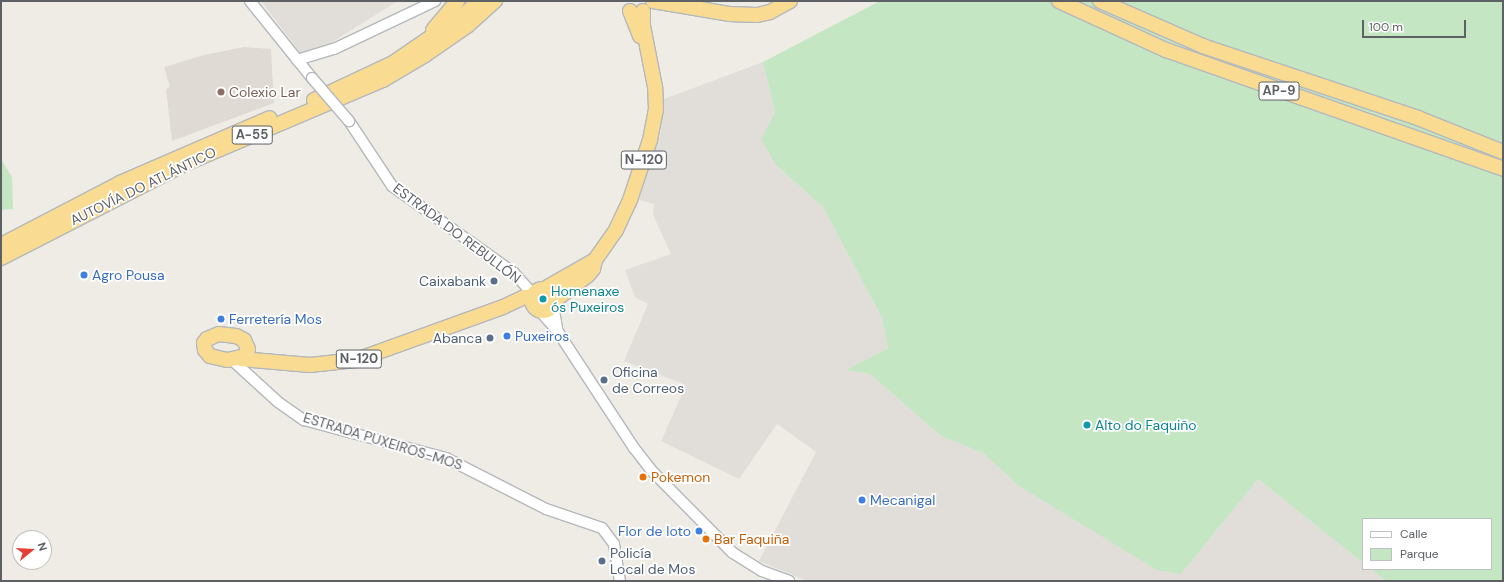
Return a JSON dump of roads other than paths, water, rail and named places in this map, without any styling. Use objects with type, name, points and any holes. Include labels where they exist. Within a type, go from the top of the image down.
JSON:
[{"type":"highway","points":[[417,48],[457,1]]},
{"type":"highway","name":"AUTOVÍA DO ATLÁNTICO","points":[[1,245],[120,183],[235,131],[355,83],[417,48],[479,1]]},
{"type":"highway","name":"AUTOVÍA DO ATLÁNTICO","points":[[1,258],[187,163],[383,80],[425,55],[467,26],[495,1]]},
{"type":"highway","points":[[653,1],[670,2],[729,14],[757,15],[770,12],[790,1]]},
{"type":"highway","name":"AP-9","points":[[1060,1],[1166,50],[1503,169]]},
{"type":"highway","name":"AP-9","points":[[1100,1],[1203,46],[1418,118],[1503,152]]},
{"type":"highway","name":"N-120","points":[[247,360],[273,360],[310,365],[356,360],[503,307],[524,297],[542,301],[588,276],[595,260],[616,230],[632,194],[650,140],[656,110],[655,87],[647,50],[633,6]]},
{"type":"street","name":"ESTRADA DO REBULLÓN","points":[[250,1],[297,60],[349,121],[392,186],[514,274],[542,301],[558,332],[634,448],[696,517],[733,553],[762,571],[789,581]]},
{"type":"street","points":[[297,60],[334,49],[435,1]]},
{"type":"street","name":"ESTRADA PUXEIROS-MOS","points":[[247,360],[278,402],[304,420],[446,458],[546,509],[602,528],[614,544],[620,581]]},
{"type":"place","name":"Colexio Lar","points":[[221,92]]},
{"type":"place","name":"Agro Pousa","points":[[84,275]]},
{"type":"place","name":"Caixabank","points":[[494,281]]},
{"type":"place","name":"Homenaxe ós Puxeiros","points":[[543,299]]},
{"type":"place","name":"Ferretería Mos","points":[[221,319]]},
{"type":"place","name":"Puxeiros","points":[[507,336]]},
{"type":"place","name":"Abanca","points":[[490,338]]},
{"type":"place","name":"Oficina de Correos","points":[[604,380]]},
{"type":"place","name":"Alto do Faquiño","points":[[1087,425]]},
{"type":"place","name":"Pokemon","points":[[643,477]]},
{"type":"place","name":"Mecanigal","points":[[862,500]]},
{"type":"place","name":"Flor de loto","points":[[699,531]]},
{"type":"place","name":"Bar Faquiña","points":[[706,539]]},
{"type":"place","name":"Policía Local de Mos","points":[[602,561]]}]
